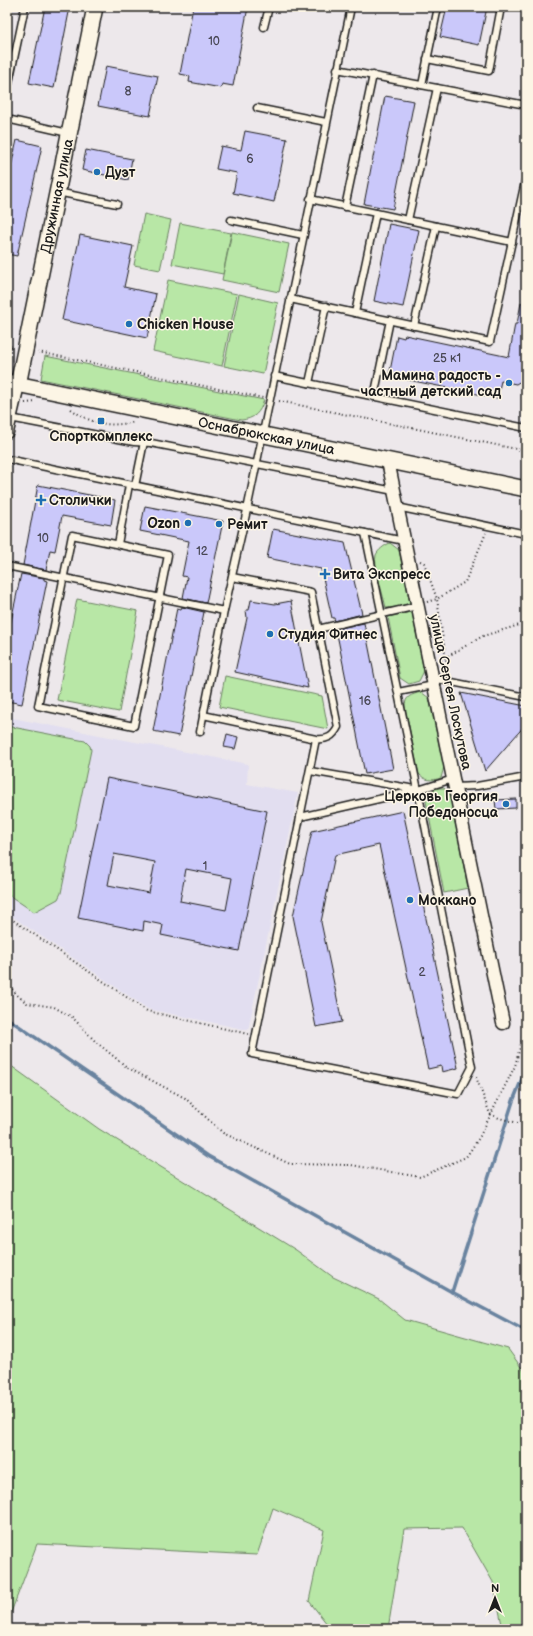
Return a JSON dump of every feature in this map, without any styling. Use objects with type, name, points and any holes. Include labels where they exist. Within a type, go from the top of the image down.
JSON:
[{"type":"street","name":"Дружинная улица","points":[[12,384],[56,192],[95,7]]},
{"type":"street","points":[[7,432],[10,418],[12,384]]},
{"type":"street","name":"Оснабрюкская улица","points":[[12,384],[526,489]]},
{"type":"street","name":"улица Сергея Лоскутова","points":[[388,461],[503,1023]]},
{"type":"lane","points":[[7,92],[25,7]]},
{"type":"lane","points":[[264,27],[269,7]]},
{"type":"lane","points":[[200,732],[351,7]]},
{"type":"lane","points":[[422,85],[438,7]]},
{"type":"lane","points":[[427,59],[488,71],[501,7]]},
{"type":"lane","points":[[337,69],[373,74],[437,88],[525,104]]},
{"type":"lane","points":[[345,206],[373,74]]},
{"type":"lane","points":[[408,220],[437,88]]},
{"type":"lane","points":[[257,108],[326,122]]},
{"type":"lane","points":[[7,119],[68,133]]},
{"type":"lane","points":[[290,299],[490,342],[526,177]]},
{"type":"lane","points":[[56,192],[117,204]]},
{"type":"lane","points":[[310,199],[512,242]]},
{"type":"lane","points":[[355,313],[376,213]]},
{"type":"lane","points":[[231,220],[303,235]]},
{"type":"lane","points":[[414,326],[436,226]]},
{"type":"lane","points":[[309,383],[326,306]]},
{"type":"lane","points":[[374,397],[390,320]]},
{"type":"lane","points":[[274,376],[526,428]]},
{"type":"lane","points":[[10,418],[134,442],[144,442],[394,491]]},
{"type":"lane","points":[[118,544],[144,442]]},
{"type":"lane","points":[[7,459],[247,510],[365,533],[405,546]]},
{"type":"lane","points":[[397,507],[526,534]]},
{"type":"lane","points":[[316,739],[252,1054],[458,1094],[472,1067],[418,790],[365,533]]},
{"type":"lane","points":[[72,535],[118,544],[168,554],[134,726],[38,706],[72,535]]},
{"type":"lane","points":[[7,566],[224,611]]},
{"type":"lane","points":[[203,715],[316,739],[329,738],[335,734],[338,727],[311,592],[232,577]]},
{"type":"lane","points":[[318,629],[417,606]]},
{"type":"lane","points":[[398,692],[432,677],[526,697]]},
{"type":"lane","points":[[310,771],[418,790]]},
{"type":"lane","points":[[300,817],[454,783],[477,786],[526,776]]},
{"type":"path","points":[[417,606],[436,598],[465,582],[489,527]]},
{"type":"path","points":[[405,546],[424,563],[436,598],[450,681]]},
{"type":"path","points":[[432,677],[445,658],[483,636],[526,623]]},
{"type":"path","points":[[7,916],[147,1011],[256,1035]]},
{"type":"path","points":[[7,984],[27,1003],[54,1007],[72,1017],[96,1042],[128,1068],[185,1098],[223,1133],[290,1164],[351,1165],[420,1177],[466,1158],[479,1138],[515,1066],[526,1025]]},
{"type":"path","points":[[472,1067],[490,1114],[526,1125]]},
{"type":"shaded area","points":[[7,717],[248,764],[247,784],[298,793],[248,1030],[148,1009],[7,913]]},
{"type":"green space","points":[[144,214],[171,220],[160,270],[134,265]]},
{"type":"green space","points":[[180,223],[231,233],[223,274],[172,264]]},
{"type":"green space","points":[[232,232],[289,244],[279,292],[222,280]]},
{"type":"green space","points":[[168,280],[237,294],[222,366],[153,351]]},
{"type":"green space","points":[[239,294],[278,303],[263,374],[224,366]]},
{"type":"green space","points":[[45,356],[264,400],[261,408],[253,417],[241,420],[41,379]]},
{"type":"green space","points":[[390,543],[399,550],[410,603],[397,607],[386,608],[375,560],[378,551]]},
{"type":"green space","points":[[77,599],[138,611],[119,712],[57,700]]},
{"type":"green space","points":[[412,612],[424,671],[419,681],[409,684],[400,678],[388,617]]},
{"type":"green space","points":[[225,676],[322,696],[328,729],[219,707]]},
{"type":"green space","points":[[421,692],[429,698],[444,767],[441,778],[434,780],[426,779],[419,774],[405,707],[406,700],[409,696]]},
{"type":"green space","points":[[7,726],[85,741],[90,746],[91,750],[61,893],[58,899],[34,912],[7,894]]},
{"type":"green space","points":[[435,788],[444,788],[450,795],[468,888],[444,893],[425,796]]},
{"type":"green space","points":[[7,1063],[99,1129],[296,1250],[333,1277],[379,1299],[405,1320],[508,1349],[526,1374],[526,1629],[503,1629],[493,1582],[462,1528],[404,1529],[388,1629],[331,1629],[309,1601],[324,1530],[273,1508],[257,1555],[37,1544],[7,1623]]},
{"type":"building","points":[[45,7],[70,7],[54,88],[29,83]]},
{"type":"building","points":[[193,7],[248,7],[233,86],[222,84],[221,88],[189,82],[190,76],[180,74]]},
{"type":"building","points":[[447,7],[487,7],[479,45],[440,37]]},
{"type":"building","points":[[106,66],[158,76],[150,116],[98,106]]},
{"type":"building","points":[[385,96],[414,101],[393,209],[364,204]]},
{"type":"building","points":[[245,131],[287,139],[274,202],[233,193],[237,173],[216,169],[221,146],[241,150]]},
{"type":"building","points":[[17,140],[42,146],[17,256],[7,254],[7,184]]},
{"type":"building","points":[[86,150],[132,159],[128,180],[82,170]]},
{"type":"building","points":[[389,224],[419,230],[403,307],[374,301]]},
{"type":"building","points":[[80,235],[133,246],[124,287],[156,294],[147,338],[62,320]]},
{"type":"building","points":[[521,303],[526,303],[526,378],[516,384],[501,381],[497,398],[389,376],[397,336],[404,338],[405,335],[509,357],[515,324],[517,324]]},
{"type":"building","points":[[38,485],[115,500],[111,525],[62,516],[55,551],[50,550],[46,570],[23,565]]},
{"type":"building","points":[[145,506],[223,521],[206,603],[183,598],[187,577],[182,576],[189,541],[140,531]]},
{"type":"building","points":[[273,529],[345,543],[362,614],[335,621],[334,618],[332,618],[321,569],[267,558]]},
{"type":"building","points":[[21,574],[44,578],[44,580],[47,581],[22,704],[7,701],[7,640]]},
{"type":"building","points":[[251,600],[275,604],[291,601],[308,688],[235,672],[247,618],[246,610],[249,610]]},
{"type":"building","points":[[182,607],[204,612],[179,736],[153,731],[177,608],[181,609]]},
{"type":"building","points":[[364,623],[393,769],[365,774],[336,629]]},
{"type":"building","points":[[461,693],[526,706],[526,724],[485,771]]},
{"type":"building","points":[[227,734],[238,737],[235,749],[224,747]]},
{"type":"building","points":[[107,778],[267,811],[239,951],[161,935],[163,925],[144,921],[143,931],[78,918]],"holes":[[[114,854],[155,862],[149,893],[108,885]],[[186,869],[232,878],[226,910],[180,901]]]},
{"type":"building","name":"Церковь Георгия Победоносца","points":[[516,799],[516,808],[496,809],[495,800]]},
{"type":"building","points":[[403,811],[458,1068],[442,1072],[441,1066],[428,1069],[379,845],[335,855],[321,922],[342,1022],[316,1027],[293,916],[312,831]]},
{"type":"waterway","points":[[7,1018],[208,1156],[452,1292],[526,1331]]},
{"type":"waterway","points":[[452,1292],[513,1101],[526,1069]]},
{"type":"place","name":"Дуэт","points":[[97,172]]},
{"type":"place","name":"Chicken House","points":[[129,324]]},
{"type":"place","name":"Мамина радость - частный детский сад","points":[[509,383]]},
{"type":"place","name":"Спорткомплекс","points":[[101,421]]},
{"type":"place","name":"Столички","points":[[41,500]]},
{"type":"place","name":"Ozon","points":[[188,523]]},
{"type":"place","name":"Ремит","points":[[219,524]]},
{"type":"place","name":"Вита Экспресс","points":[[325,574]]},
{"type":"place","name":"Студия Фитнес","points":[[270,634]]},
{"type":"place","name":"Церковь Георгия Победоносца","points":[[506,804]]},
{"type":"place","name":"Моккано","points":[[410,900]]}]
